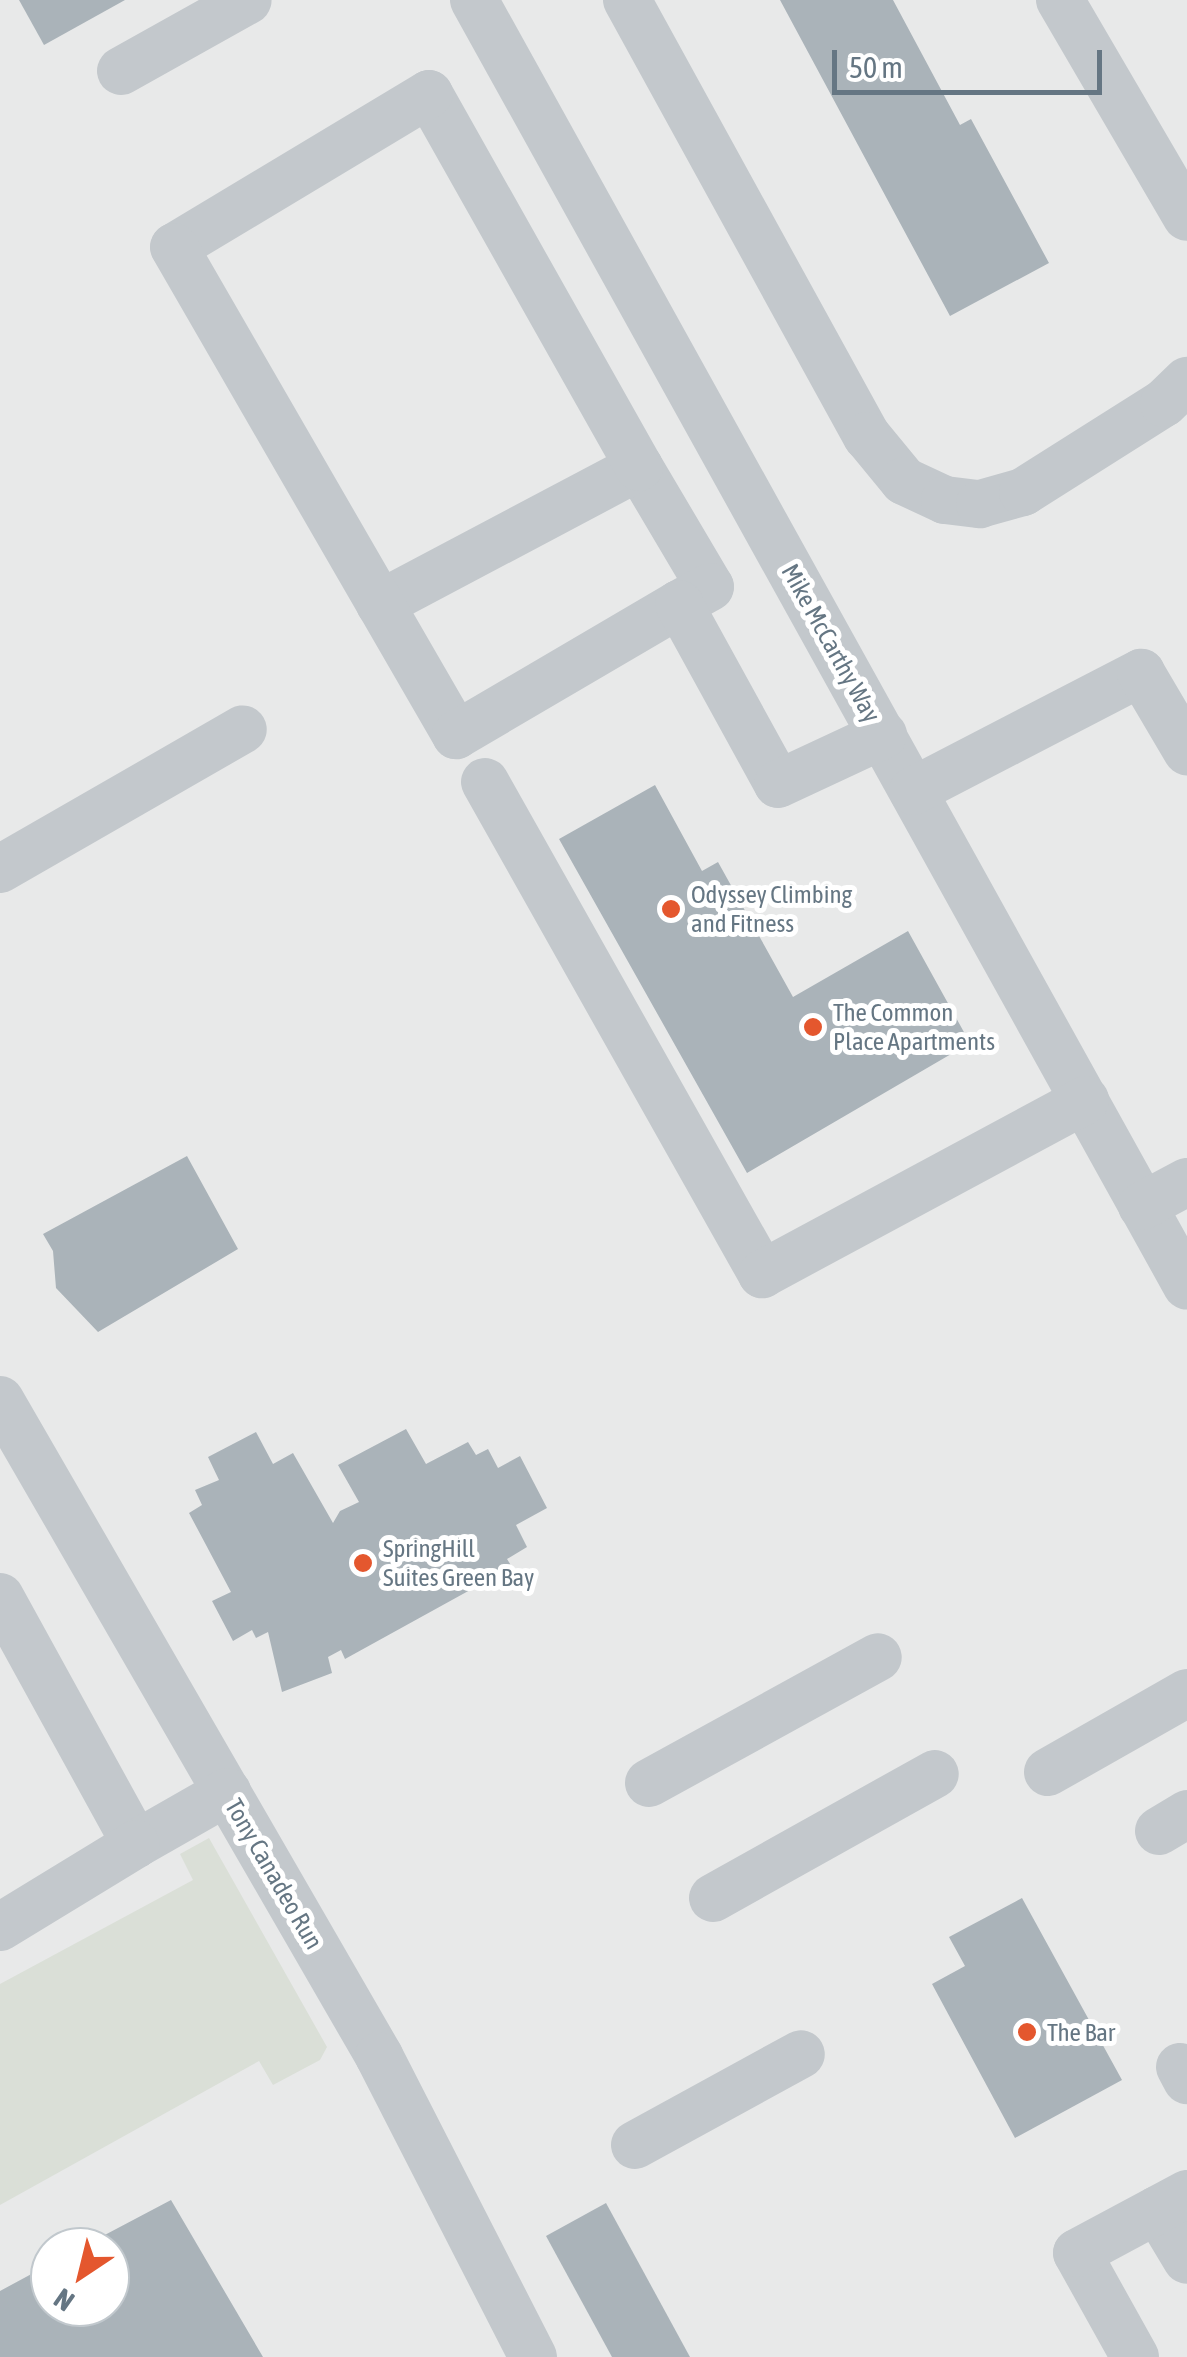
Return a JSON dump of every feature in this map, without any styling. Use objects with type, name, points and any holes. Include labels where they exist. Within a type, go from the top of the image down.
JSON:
[{"type":"street","points":[[121,71],[248,0]]},
{"type":"street","points":[[627,0],[868,436],[904,481],[945,500],[980,504],[1023,492],[1164,403],[1187,381]]},
{"type":"street","points":[[1060,0],[1187,217]]},
{"type":"street","name":"Mike McCarthy Way","points":[[492,6],[913,791],[1187,1286]]},
{"type":"street","points":[[429,94],[710,586],[456,735],[380,604],[174,247],[429,94]]},
{"type":"street","points":[[380,604],[639,466]]},
{"type":"street","points":[[679,604],[778,784],[883,735]]},
{"type":"street","points":[[913,791],[1141,673],[1187,751]]},
{"type":"street","points":[[0,869],[244,729]]},
{"type":"street","points":[[485,782],[762,1274],[1085,1100]]},
{"type":"street","points":[[1142,1206],[1187,1182]]},
{"type":"street","name":"Tony Canadeo Run","points":[[0,1400],[379,2056],[533,2357]]},
{"type":"street","points":[[0,1597],[136,1844]]},
{"type":"street","points":[[649,1783],[878,1656]]},
{"type":"street","points":[[1048,1772],[1187,1693]]},
{"type":"street","points":[[713,1898],[934,1774]]},
{"type":"street","points":[[0,1928],[227,1792]]},
{"type":"street","points":[[635,2145],[800,2054]]},
{"type":"street","points":[[1135,2357],[1077,2254],[1172,2202],[1187,2260]]},
{"type":"shaded area","points":[[0,0],[1187,0],[1187,2357],[0,2357]]},
{"type":"shaded area","points":[[209,1838],[327,2047],[320,2060],[273,2085],[259,2061],[0,2205],[0,1984],[193,1880],[180,1854]]},
{"type":"building","points":[[19,0],[125,0],[44,45]]},
{"type":"building","points":[[780,0],[893,0],[960,125],[971,119],[1049,263],[950,316]]},
{"type":"building","name":"The Common Place Apartments","points":[[655,785],[702,871],[718,862],[793,997],[908,931],[970,1043],[747,1173],[559,839]]},
{"type":"building","points":[[187,1156],[238,1249],[98,1332],[56,1288],[53,1251],[43,1234]]},
{"type":"building","name":"SpringHill Suites Green Bay","points":[[406,1429],[426,1464],[468,1442],[476,1455],[488,1449],[498,1468],[520,1456],[547,1508],[516,1525],[527,1547],[507,1559],[512,1567],[345,1659],[341,1650],[328,1657],[332,1673],[282,1692],[268,1632],[256,1638],[252,1630],[233,1641],[212,1601],[231,1592],[189,1513],[202,1505],[195,1490],[219,1480],[208,1457],[256,1432],[273,1464],[293,1453],[333,1523],[340,1511],[359,1502],[338,1465]]},
{"type":"building","name":"The Bar","points":[[1022,1898],[1122,2080],[1015,2138],[932,1984],[965,1966],[949,1937]]},
{"type":"building","points":[[171,2200],[263,2357],[0,2357],[0,2291],[30,2275],[30,2327],[130,2327],[130,2227],[120,2227]]},
{"type":"building","points":[[606,2203],[690,2357],[612,2357],[546,2236]]},
{"type":"place","name":"Odyssey Climbing and Fitness","points":[[671,909]]},
{"type":"place","name":"The Common Place Apartments","points":[[813,1027]]},
{"type":"place","name":"SpringHill Suites Green Bay","points":[[363,1563]]},
{"type":"place","name":"The Bar","points":[[1027,2032]]}]
